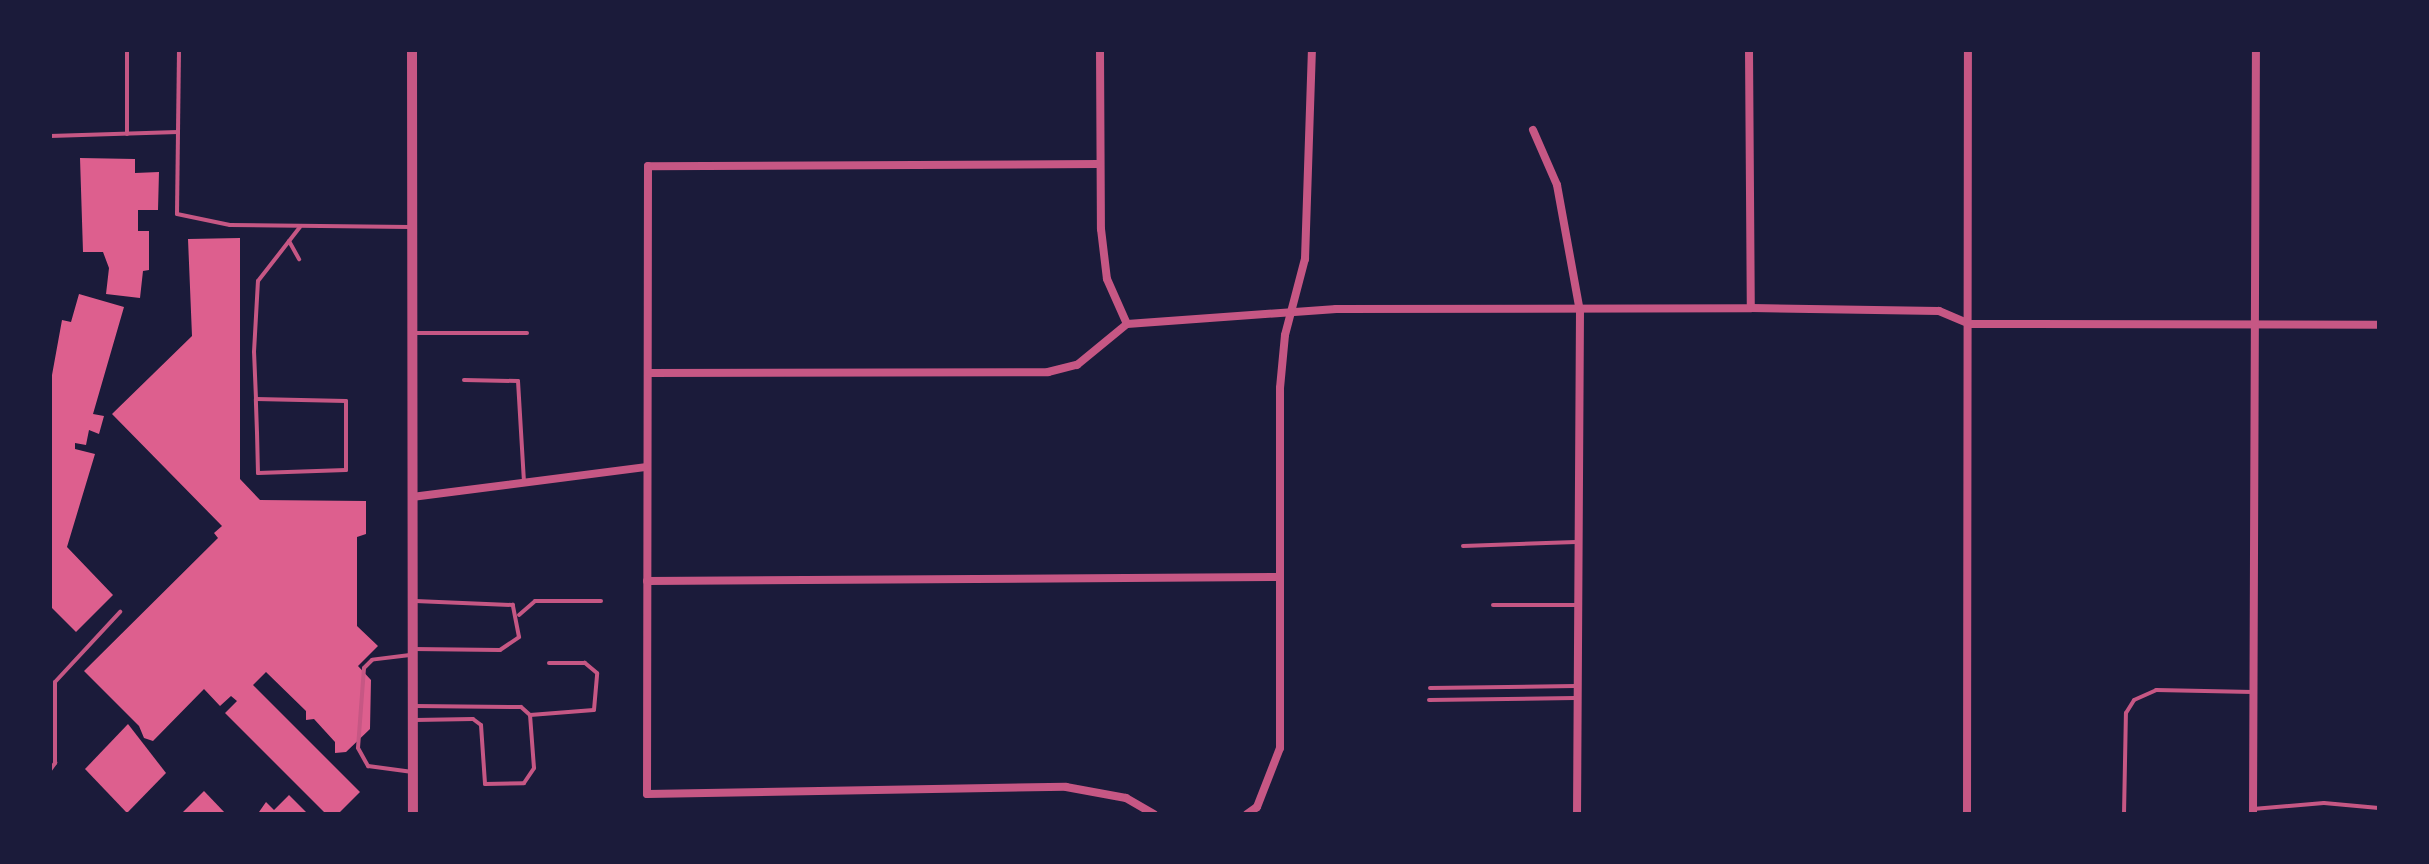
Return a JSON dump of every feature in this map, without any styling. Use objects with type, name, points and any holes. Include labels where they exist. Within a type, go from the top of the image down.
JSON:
[{"type":"street","points":[[412,50],[413,814]]},
{"type":"street","points":[[1100,50],[1099,164],[1107,279],[1127,324]]},
{"type":"street","points":[[1247,814],[1257,807],[1280,748],[1280,388],[1290,311],[1305,259],[1312,50]]},
{"type":"street","points":[[1749,50],[1751,308]]},
{"type":"street","points":[[1967,814],[1968,50]]},
{"type":"street","points":[[2253,812],[2256,50]]},
{"type":"street","points":[[1533,130],[1557,185],[1580,311],[1577,814]]},
{"type":"street","points":[[1099,164],[648,166],[645,467],[647,794],[1066,787],[1126,798],[1154,814]]},
{"type":"street","points":[[648,373],[1048,372],[1077,365],[1127,324],[1290,311],[1751,308],[1939,311],[1969,324],[2379,325]]},
{"type":"street","points":[[412,497],[645,467]]},
{"type":"street","points":[[647,581],[1278,577]]},
{"type":"lane","points":[[127,50],[127,134]]},
{"type":"lane","points":[[179,50],[177,214],[193,221],[300,227],[412,227]]},
{"type":"lane","points":[[50,136],[178,132]]},
{"type":"lane","points":[[256,399],[346,401],[346,470],[258,473],[256,399],[258,281],[300,227]]},
{"type":"lane","points":[[289,241],[299,259]]},
{"type":"lane","points":[[412,333],[527,333]]},
{"type":"lane","points":[[464,380],[518,381],[524,482]]},
{"type":"lane","points":[[1463,546],[1579,542]]},
{"type":"lane","points":[[412,601],[499,602],[513,605],[519,615],[519,637],[500,650],[413,652],[372,660],[364,668],[358,748],[368,766],[413,772]]},
{"type":"lane","points":[[519,615],[535,601],[601,601]]},
{"type":"lane","points":[[1493,605],[1578,605]]},
{"type":"lane","points":[[50,770],[55,763],[55,682],[120,612]]},
{"type":"lane","points":[[530,715],[594,710],[597,673],[585,663],[549,663]]},
{"type":"lane","points":[[1430,688],[1578,686]]},
{"type":"lane","points":[[2124,814],[2126,713],[2134,700],[2156,690],[2254,692]]},
{"type":"lane","points":[[1429,700],[1578,698]]},
{"type":"lane","points":[[413,706],[521,707],[530,715],[534,768],[524,783],[485,784],[481,725],[473,719],[413,720]]},
{"type":"lane","points":[[2253,812],[2324,803],[2379,808]]},
{"type":"lane","points":[[2292,806],[2292,814]]},
{"type":"building","points":[[80,158],[135,159],[135,173],[159,172],[158,210],[138,210],[138,231],[149,231],[149,270],[143,271],[140,298],[106,294],[109,268],[103,252],[83,252]]},
{"type":"building","points":[[240,238],[240,479],[260,500],[366,501],[366,534],[357,537],[357,626],[378,646],[358,666],[371,680],[370,729],[346,752],[335,753],[335,742],[314,719],[306,720],[306,711],[266,672],[253,685],[360,792],[338,814],[326,814],[225,713],[237,701],[231,696],[220,706],[204,689],[153,741],[144,738],[139,726],[84,671],[218,538],[214,533],[222,526],[112,414],[192,336],[188,239]]},
{"type":"building","points":[[79,294],[124,307],[93,414],[104,416],[99,434],[89,430],[86,445],[75,443],[75,449],[95,454],[67,547],[113,595],[76,632],[50,606],[50,386],[62,320],[71,322]]},
{"type":"building","points":[[128,724],[166,773],[127,813],[85,769]]},
{"type":"building","points":[[204,791],[226,814],[181,814]]},
{"type":"building","points":[[289,795],[308,814],[259,812],[266,802],[274,810]]}]
